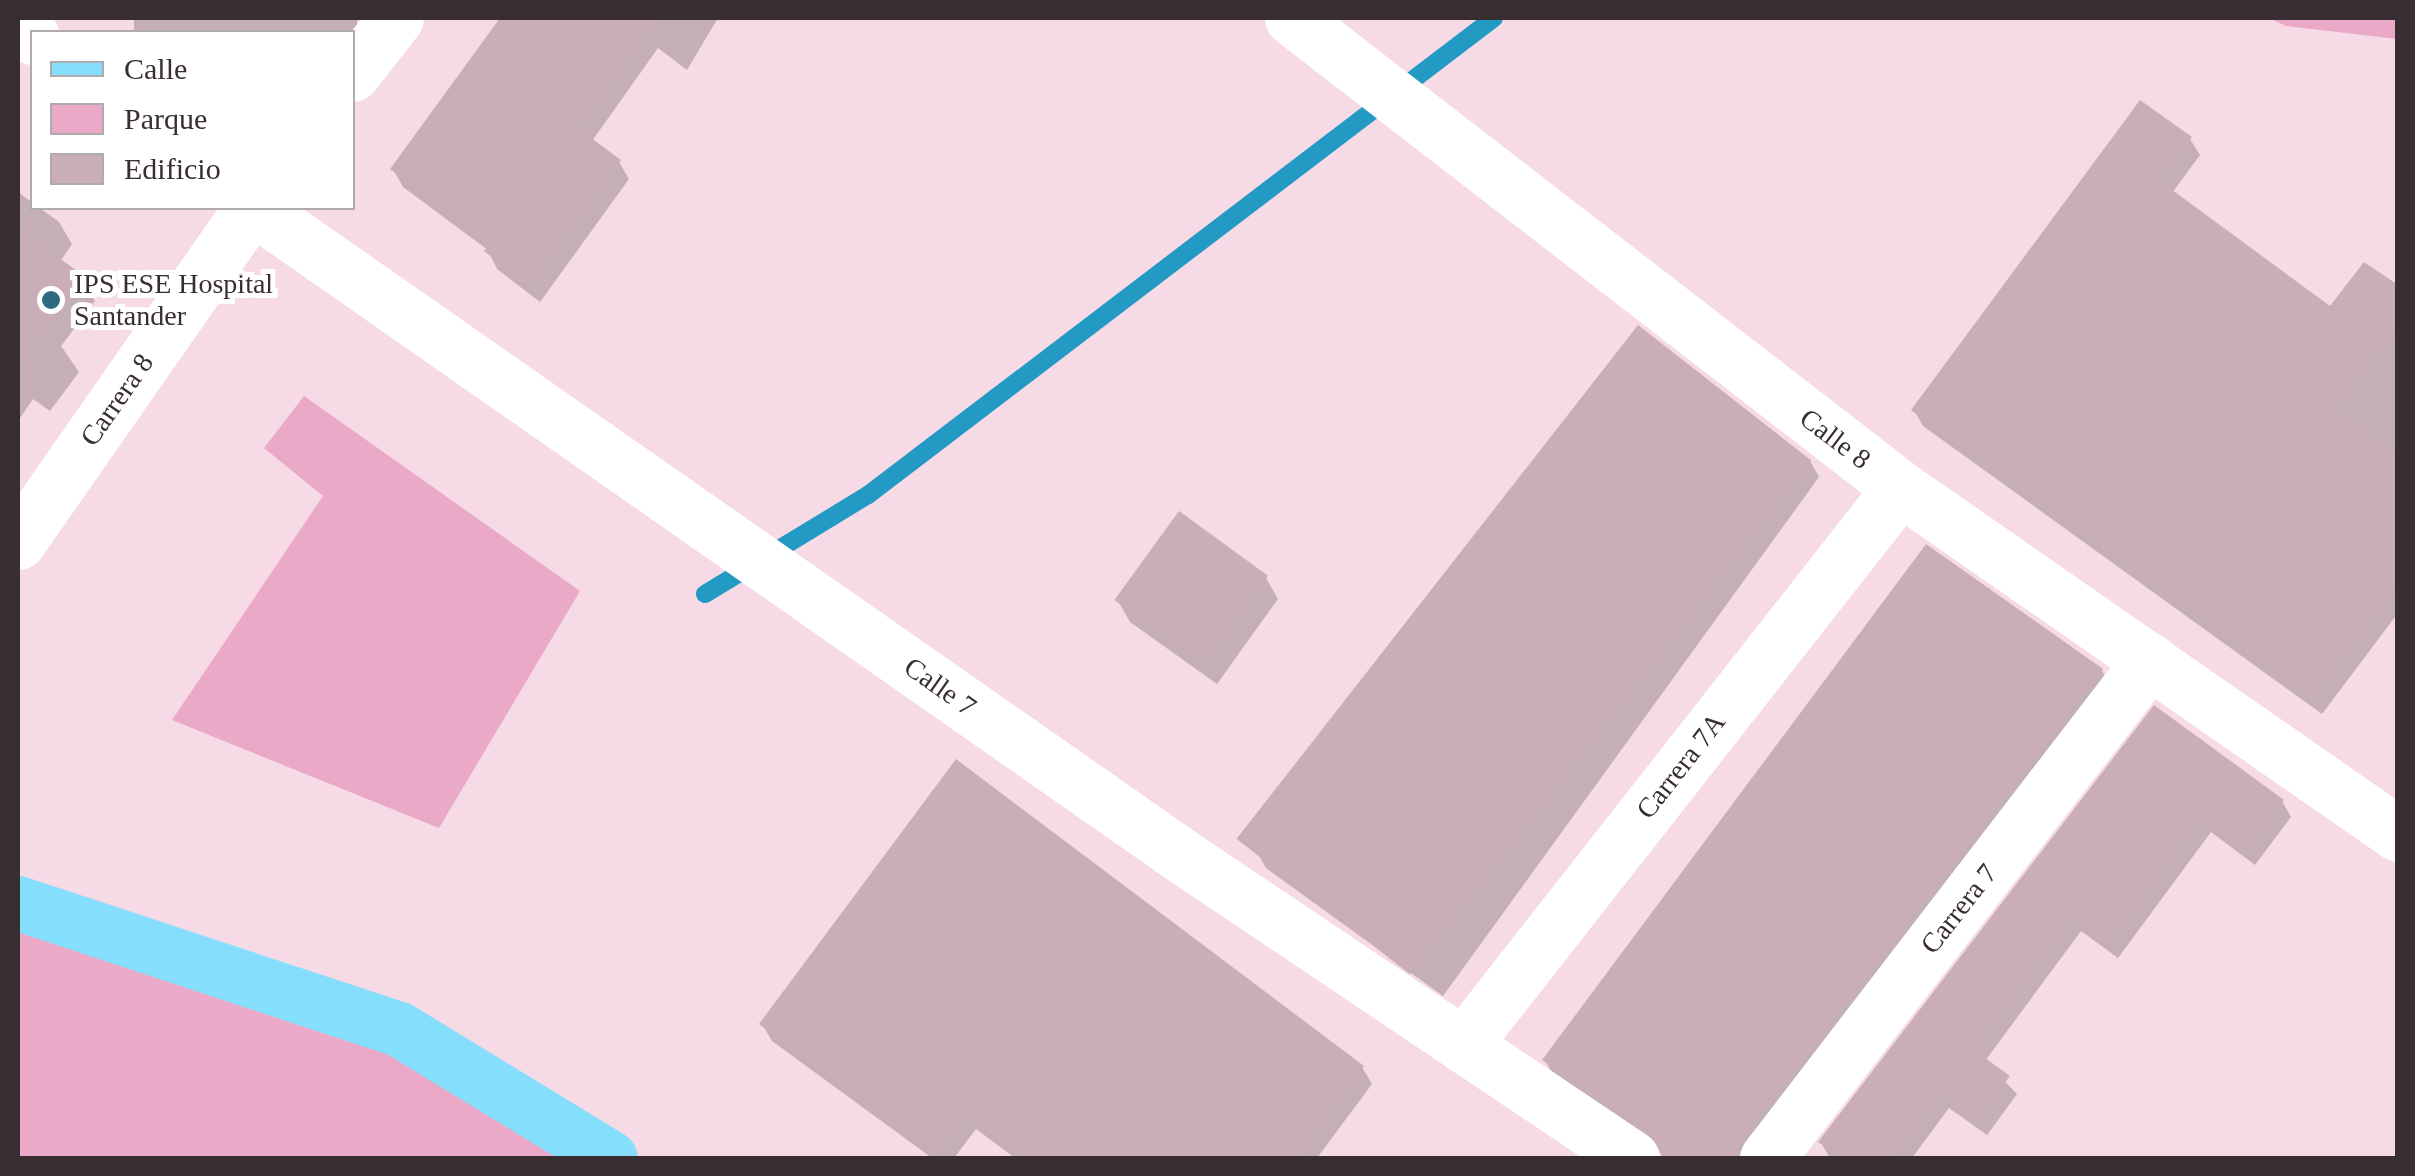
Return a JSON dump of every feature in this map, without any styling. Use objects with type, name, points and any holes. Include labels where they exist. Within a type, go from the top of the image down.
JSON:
[{"type":"main road","points":[[18,903],[400,1030],[610,1158]]},
{"type":"street","points":[[355,70],[396,18]]},
{"type":"street","name":"Calle 8","points":[[1292,18],[1900,488],[2398,834]]},
{"type":"street","name":"Carrera 8","points":[[18,542],[251,210]]},
{"type":"street","name":"Calle 7","points":[[255,210],[1462,1045],[1632,1158]]},
{"type":"street","name":"Carrera 7A","points":[[1462,1045],[1900,488]]},
{"type":"street","name":"Carrera 7","points":[[1768,1158],[2150,660]]},
{"type":"green space","points":[[2269,18],[2397,18],[2397,39],[2286,26]]},
{"type":"green space","points":[[304,396],[580,591],[439,828],[172,720],[323,496],[264,448]]},
{"type":"green space","points":[[18,930],[316,1020],[510,1105],[582,1158],[18,1158]]},
{"type":"building","points":[[500,18],[658,18],[579,129],[621,160],[530,287],[484,251],[489,244],[390,169]]},
{"type":"building","points":[[2140,100],[2192,137],[2160,181],[2330,306],[2364,262],[2398,285],[2398,323],[2334,409],[2398,455],[2398,585],[2313,699],[1911,410]]},
{"type":"building","points":[[18,228],[84,276],[18,366]]},
{"type":"building","points":[[1638,325],[1811,460],[1410,974],[1237,839]]},
{"type":"building","points":[[1179,511],[1268,576],[1203,665],[1114,600]]},
{"type":"building","points":[[1926,544],[2103,669],[1742,1139],[1736,1158],[1663,1158],[1649,1132],[1542,1060]]},
{"type":"building","points":[[2154,705],[2284,800],[2246,851],[2201,818],[2108,944],[2072,917],[1974,1050],[2010,1076],[1977,1121],[1940,1094],[1893,1158],[1841,1158],[1818,1142]]},
{"type":"building","points":[[956,759],[1364,1066],[1296,1158],[1025,1158],[966,1115],[936,1154],[759,1024]]},
{"type":"waterway","points":[[705,594],[868,495],[1494,18]]},
{"type":"place","name":"IPS ESE Hospital Santander","points":[[51,300]]}]
